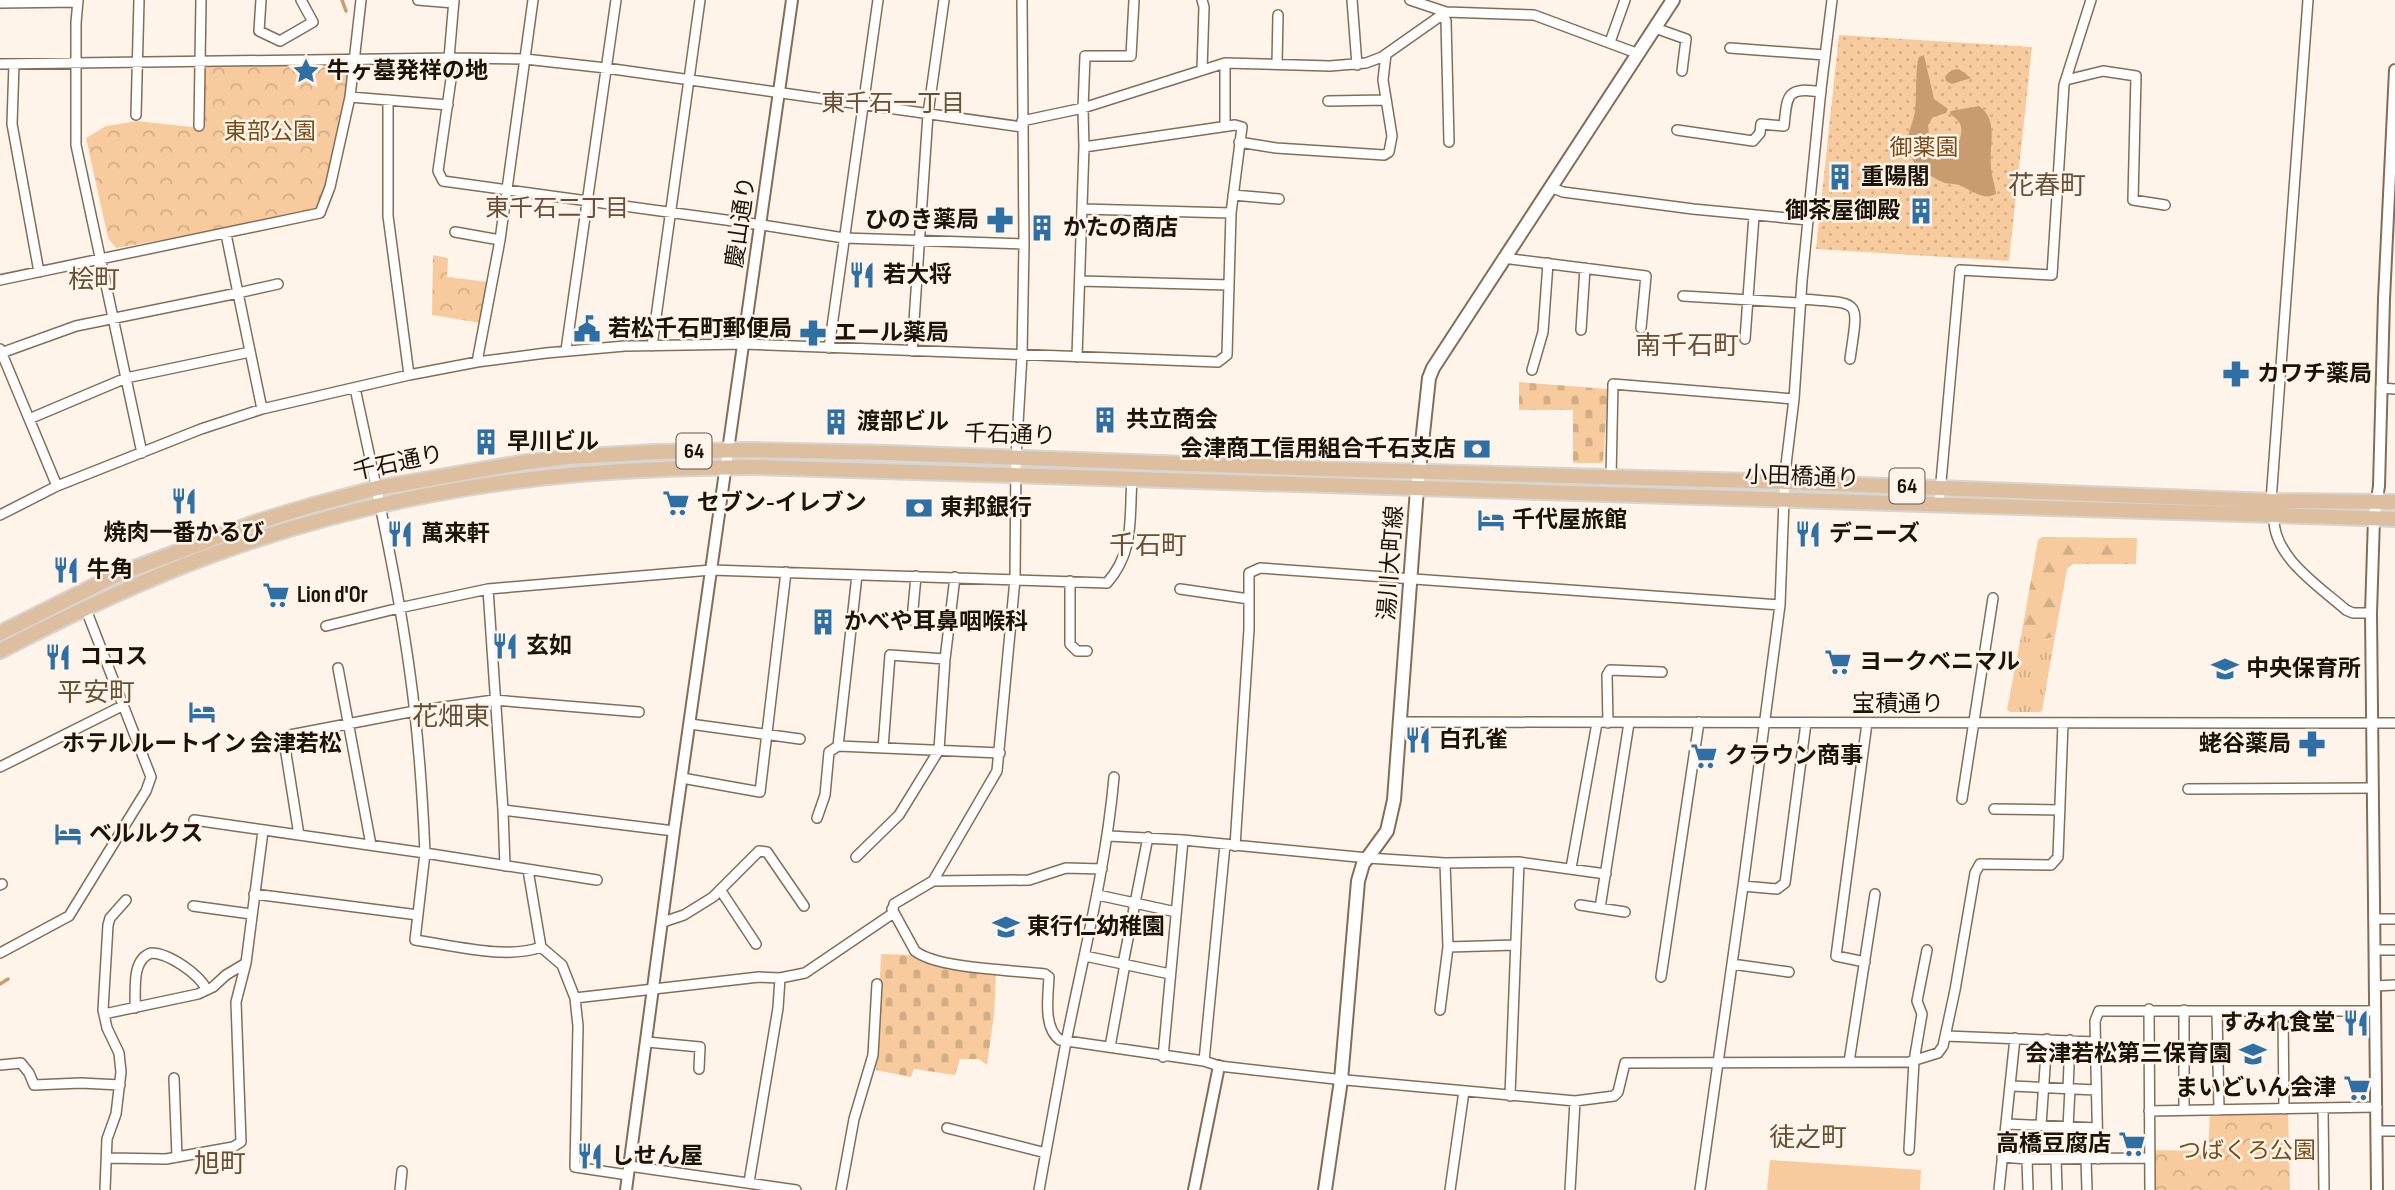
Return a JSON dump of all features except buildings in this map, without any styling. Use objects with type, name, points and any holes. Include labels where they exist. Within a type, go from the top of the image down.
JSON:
[{"type":"main road","name":"湯川大町線","points":[[1325,1190],[1341,1080],[1358,881],[1363,864],[1387,831],[1392,818],[1419,471],[1427,389],[1433,368],[1673,0]]},
{"type":"main road","name":"千石通り","points":[[0,633],[104,581],[257,522],[377,488],[567,457],[730,450],[1419,471]]},
{"type":"main road","name":"千石通り","points":[[0,651],[85,607],[216,553],[281,532],[380,505],[567,475],[727,467],[1418,489]]},
{"type":"main road","name":"小田橋通り","points":[[1419,471],[1941,488],[2273,508],[2395,519]]},
{"type":"main road","name":"小田橋通り","points":[[1418,489],[1939,505],[2273,508],[2395,502]]},
{"type":"street","points":[[136,115],[139,0]]},
{"type":"street","points":[[199,127],[201,0]]},
{"type":"street","points":[[261,0],[259,31],[280,41]]},
{"type":"street","points":[[280,41],[313,22],[301,0]]},
{"type":"street","points":[[0,280],[320,213],[330,187],[350,97],[361,0]]},
{"type":"street","points":[[418,0],[454,2],[448,105],[438,171],[443,181],[844,238],[1024,244]]},
{"type":"street","points":[[477,362],[500,240],[533,0]]},
{"type":"street","points":[[566,350],[616,0]]},
{"type":"street","points":[[652,346],[700,0]]},
{"type":"street","name":"慶山通り","points":[[626,1190],[792,0]]},
{"type":"street","points":[[829,348],[878,0]]},
{"type":"street","points":[[912,351],[928,114],[944,0]]},
{"type":"street","points":[[575,998],[759,977],[780,978],[804,973],[892,914],[894,904],[933,881],[998,771],[1015,579],[1016,458],[1022,355],[1022,0]]},
{"type":"street","points":[[1077,357],[1085,56],[1131,56],[1133,0]]},
{"type":"street","points":[[1202,0],[1202,70]]},
{"type":"street","points":[[1352,0],[1357,65]]},
{"type":"street","points":[[1410,0],[1435,4],[1444,14],[1446,21],[1449,142]]},
{"type":"street","points":[[1609,42],[1625,0]]},
{"type":"street","points":[[1700,1190],[1780,605],[1785,482],[1794,399],[1800,301],[1832,0]]},
{"type":"street","points":[[1939,505],[1960,270],[2052,275],[2066,80],[2091,0]]},
{"type":"street","points":[[2308,0],[2273,508],[2275,531],[2291,560],[2346,610],[2371,614]]},
{"type":"street","points":[[0,3],[78,1],[76,145],[142,453]]},
{"type":"street","points":[[0,64],[524,59],[606,68],[688,82],[928,114],[1022,124],[1083,108],[1225,63],[1357,65],[1386,54],[1444,14],[1534,15],[1639,54]]},
{"type":"street","points":[[1277,64],[1278,15]]},
{"type":"street","points":[[1655,28],[1686,38],[1682,71]]},
{"type":"street","points":[[280,41],[280,60]]},
{"type":"street","points":[[1730,48],[1825,55]]},
{"type":"street","points":[[1239,142],[1276,148],[1384,155],[1389,152],[1392,136],[1383,80],[1386,54]]},
{"type":"street","points":[[1225,63],[1225,126]]},
{"type":"street","points":[[14,64],[12,124],[38,272]]},
{"type":"street","points":[[2377,1190],[2371,614],[2381,388],[2390,300],[2395,70]]},
{"type":"street","points":[[2066,80],[2103,71],[2136,76],[2133,200],[2165,205]]},
{"type":"street","points":[[1678,130],[1753,141],[1760,133],[1761,124],[1784,127],[1787,99],[1791,94],[1804,89],[1821,92]]},
{"type":"street","points":[[350,97],[448,105]]},
{"type":"street","points":[[388,100],[387,216],[410,374]]},
{"type":"street","points":[[1328,101],[1385,100]]},
{"type":"street","points":[[0,515],[57,486],[201,429],[262,409],[410,374],[566,350],[745,344],[1218,362],[1227,355],[1231,213],[1241,127],[1225,126],[1084,147]]},
{"type":"street","points":[[1550,187],[1563,192],[1754,216],[1808,220]]},
{"type":"street","points":[[1233,195],[1279,199]]},
{"type":"street","points":[[1082,209],[1231,213]]},
{"type":"street","points":[[1745,338],[1754,216]]},
{"type":"street","points":[[455,232],[500,240]]},
{"type":"street","points":[[226,233],[262,409]]},
{"type":"street","points":[[1503,258],[1646,276],[1641,328]]},
{"type":"street","points":[[1532,370],[1543,332],[1548,263]]},
{"type":"street","points":[[1581,330],[1585,268]]},
{"type":"street","points":[[1080,281],[1229,285]]},
{"type":"street","points":[[57,486],[1,351],[76,326],[278,285]]},
{"type":"street","points":[[1683,296],[1851,305],[1856,317],[1850,359]]},
{"type":"street","points":[[29,419],[126,378],[250,352]]},
{"type":"street","points":[[1611,477],[1613,384],[1794,399]]},
{"type":"street","points":[[355,388],[400,608],[415,711],[425,853],[415,940],[496,951],[530,951],[541,947]]},
{"type":"street","points":[[2381,388],[2395,389]]},
{"type":"street","points":[[326,626],[488,589],[711,570],[1107,583],[1119,569],[1129,540],[1132,480]]},
{"type":"street","points":[[1204,1061],[1230,846],[1249,573],[1259,568],[1780,605]]},
{"type":"street","points":[[682,778],[760,792],[786,572]]},
{"type":"street","points":[[838,746],[857,575]]},
{"type":"street","points":[[912,620],[916,576]]},
{"type":"street","points":[[856,857],[899,815],[939,750],[945,659],[955,577]]},
{"type":"street","points":[[1070,581],[1070,644],[1077,651],[1087,651]]},
{"type":"street","points":[[488,589],[505,866]]},
{"type":"street","points":[[1181,589],[1249,598]]},
{"type":"street","points":[[1962,799],[1993,598]]},
{"type":"street","points":[[0,953],[69,916],[146,791],[151,777],[85,607]]},
{"type":"street","points":[[883,748],[890,655],[945,659]]},
{"type":"street","points":[[338,668],[371,845]]},
{"type":"street","points":[[1608,723],[1607,675],[1611,670],[1662,672]]},
{"type":"street","points":[[299,835],[284,741],[290,735],[415,711],[494,700],[639,712]]},
{"type":"street","points":[[0,768],[122,706]]},
{"type":"street","name":"宝積通り","points":[[1401,722],[2395,723]]},
{"type":"street","points":[[1661,977],[1699,722]]},
{"type":"street","points":[[1571,868],[1597,723]]},
{"type":"street","points":[[1600,908],[1629,723]]},
{"type":"street","points":[[1743,886],[1777,889],[1785,883],[1806,723]]},
{"type":"street","points":[[1865,962],[1836,956],[1867,723]]},
{"type":"street","points":[[892,909],[915,951],[920,955],[938,961],[1045,974],[1049,977],[1049,1023],[1057,1039],[1204,1061],[1219,1066],[1575,1101],[1614,1096],[1618,1092],[1625,1063],[1914,1061],[1938,1053],[1946,1036],[1975,873],[1980,864],[2051,865],[2058,857],[2063,723]]},
{"type":"street","points":[[690,724],[800,739]]},
{"type":"street","points":[[817,818],[825,795],[830,752],[838,746],[1000,753]]},
{"type":"street","points":[[1039,1190],[1066,1041],[1109,836],[1114,777]]},
{"type":"street","points":[[2188,789],[2373,788]]},
{"type":"street","points":[[1994,809],[2060,810]]},
{"type":"street","points":[[503,810],[674,831]]},
{"type":"street","points":[[194,820],[597,880]]},
{"type":"street","points":[[107,1158],[166,1159],[233,1147],[241,1142],[236,1002],[246,963],[264,831]]},
{"type":"street","points":[[1109,836],[1183,839],[1230,846],[1445,863],[1519,862],[1606,874]]},
{"type":"street","points":[[1110,1048],[1148,837]]},
{"type":"street","points":[[1163,1056],[1183,839]]},
{"type":"street","points":[[663,922],[684,915],[721,891],[756,853],[764,851],[804,906]]},
{"type":"street","points":[[1510,1096],[1519,862]]},
{"type":"street","points":[[1440,1010],[1448,947],[1445,863]]},
{"type":"street","points":[[933,881],[1029,880],[1066,868],[1102,869]]},
{"type":"street","points":[[528,870],[541,947],[562,965],[575,998],[578,1026],[575,1167],[749,1182],[796,1190]]},
{"type":"street","points":[[721,891],[756,944]]},
{"type":"street","points":[[254,894],[418,915]]},
{"type":"street","points":[[1849,1062],[1875,894]]},
{"type":"street","points":[[1098,895],[1176,912]]},
{"type":"street","points":[[105,1190],[107,1139],[116,1114],[120,1085],[119,1053],[107,1028],[104,1014],[108,925],[110,918],[126,900]]},
{"type":"street","points":[[1580,905],[1625,912]]},
{"type":"street","points":[[193,906],[251,914]]},
{"type":"street","points":[[2374,919],[2395,919]]},
{"type":"street","points":[[1448,947],[1516,945]]},
{"type":"street","points":[[1909,1150],[1914,1061],[1922,1014],[1917,1001],[1927,950]]},
{"type":"street","points":[[2375,950],[2395,950]]},
{"type":"street","points":[[135,1007],[137,968],[141,959],[151,953],[167,956],[201,979],[207,990]]},
{"type":"street","points":[[1085,956],[1170,974]]},
{"type":"street","points":[[104,1014],[198,994],[246,963]]},
{"type":"street","points":[[1732,964],[1789,971]]},
{"type":"street","points":[[749,1182],[778,1009],[780,978]]},
{"type":"street","points":[[841,1190],[854,1119],[873,1055],[877,984]]},
{"type":"street","points":[[2375,986],[2395,985]]},
{"type":"street","points":[[2149,1009],[2150,1190]]},
{"type":"street","points":[[2184,1010],[2184,1110]]},
{"type":"street","points":[[2098,1159],[2095,1017],[2099,1011],[2375,1010]]},
{"type":"street","points":[[2217,1011],[2219,1110]]},
{"type":"street","points":[[2283,1012],[2284,1109]]},
{"type":"street","points":[[1946,1036],[2095,1042]]},
{"type":"street","points":[[1999,1190],[2015,1038]]},
{"type":"street","points":[[2040,1125],[2047,1039]]},
{"type":"street","points":[[2068,1127],[2070,1040]]},
{"type":"street","points":[[647,1042],[700,1048],[699,1069]]},
{"type":"street","points":[[0,1065],[21,1063],[34,1085],[120,1085]]},
{"type":"street","points":[[1194,1190],[1219,1066]]},
{"type":"street","points":[[174,1078],[177,1157]]},
{"type":"street","points":[[2011,1086],[2096,1090]]},
{"type":"street","points":[[1450,1190],[1464,1091]]},
{"type":"street","points":[[1570,1190],[1575,1101]]},
{"type":"street","points":[[2149,1111],[2376,1107]]},
{"type":"street","points":[[2323,1108],[2324,1190]]},
{"type":"street","points":[[2007,1124],[2097,1128]]},
{"type":"street","points":[[947,1128],[1046,1153]]},
{"type":"street","points":[[2377,1131],[2395,1131]]},
{"type":"street","points":[[2002,1157],[2150,1158]]},
{"type":"street","points":[[2027,1159],[2028,1190]]},
{"type":"street","points":[[2056,1159],[2057,1190]]},
{"type":"street","points":[[2087,1159],[2087,1190]]},
{"type":"street","points":[[400,1190],[402,1171]]},
{"type":"green space","name":"御薬園","points":[[1839,35],[2032,47],[2009,261],[1816,249]]},
{"type":"green space","name":"東部公園","points":[[353,61],[349,96],[322,208],[285,218],[116,248],[108,238],[86,138],[106,126],[137,121],[201,128],[202,62]]},
{"type":"green space","points":[[433,255],[448,258],[447,277],[488,282],[481,323],[432,315]]},
{"type":"green space","points":[[1519,382],[1608,389],[1603,463],[1573,463],[1573,410],[1519,410]]},
{"type":"green space","points":[[696,460],[696,463],[552,468],[554,465],[603,461]]},
{"type":"green space","points":[[1446,479],[1601,484],[1603,487],[1545,487],[1498,481]]},
{"type":"green space","points":[[1630,485],[1767,488],[1767,495],[1628,488]]},
{"type":"green space","points":[[1800,489],[1917,496],[1901,498]]},
{"type":"green space","points":[[1952,496],[2085,499],[2215,507],[1952,499]]},
{"type":"green space","points":[[358,501],[358,504],[246,536],[156,568],[0,644],[0,637],[175,559],[265,527]]},
{"type":"green space","points":[[2042,537],[2137,538],[2136,564],[2073,564],[2067,569],[2055,636],[2035,640],[2024,636],[2022,631],[2038,540]]},
{"type":"green space","points":[[2022,631],[2024,636],[2047,640],[2055,636],[2042,711],[2039,712],[2007,710]]},
{"type":"green space","points":[[881,954],[913,955],[934,965],[996,973],[987,1065],[979,1059],[960,1059],[955,1075],[914,1069],[911,1077],[876,1070]]},
{"type":"green space","name":"つばくろ公園","points":[[2210,1111],[2288,1111],[2290,1190],[2151,1190],[2151,1150],[2208,1151]]},
{"type":"green space","points":[[1770,1160],[1921,1170],[1920,1190],[1767,1190]]},
{"type":"shaded area","points":[[1924,55],[1934,99],[1948,109],[1946,113],[1933,117],[1928,125],[1930,143],[1944,151],[1958,145],[1961,127],[1950,114],[1951,111],[1979,106],[1989,118],[1991,126],[1991,169],[1996,194],[1982,196],[1959,185],[1943,182],[1923,171],[1914,162],[1908,138],[1915,111],[1918,62],[1919,57]]},
{"type":"shaded area","points":[[1959,69],[1971,78],[1952,84],[1946,81],[1945,76],[1952,70]]},
{"type":"waterway","points":[[342,0],[346,11]]},
{"type":"waterway","points":[[0,984],[8,979]]},
{"type":"place","name":"牛ヶ墓発祥の地","points":[[306,71]]},
{"type":"place","name":"重陽閣","points":[[1840,177]]},
{"type":"place","name":"御茶屋御殿","points":[[1921,211]]},
{"type":"place","name":"ひのき薬局","points":[[1000,220]]},
{"type":"place","name":"かたの商店","points":[[1042,228]]},
{"type":"place","name":"若大将","points":[[862,275]]},
{"type":"place","name":"若松千石町郵便局","points":[[587,329]]},
{"type":"place","name":"エール薬局","points":[[813,333]]},
{"type":"place","name":"カワチ薬局","points":[[2236,374]]},
{"type":"place","name":"共立商会","points":[[1105,420]]},
{"type":"place","name":"渡部ビル","points":[[836,422]]},
{"type":"place","name":"早川ビル","points":[[486,442]]},
{"type":"place","name":"会津商工信用組合千石支店","points":[[1477,449]]},
{"type":"place","name":"焼肉一番かるび","points":[[184,501]]},
{"type":"place","name":"セブン-イレブン","points":[[676,503]]},
{"type":"place","name":"東邦銀行","points":[[919,508]]},
{"type":"place","name":"千代屋旅館","points":[[1491,520]]},
{"type":"place","name":"萬来軒","points":[[400,534]]},
{"type":"place","name":"デニーズ","points":[[1808,534]]},
{"type":"place","name":"牛角","points":[[66,570]]},
{"type":"place","name":"Lion d'Or","points":[[276,595]]},
{"type":"place","name":"かべや耳鼻咽喉科","points":[[823,622]]},
{"type":"place","name":"玄如","points":[[505,646]]},
{"type":"place","name":"ココス","points":[[58,657]]},
{"type":"place","name":"ヨークベニマル","points":[[1838,662]]},
{"type":"place","name":"中央保育所","points":[[2225,669]]},
{"type":"place","name":"ホテルルートイン 会津若松","points":[[202,712]]},
{"type":"place","name":"白孔雀","points":[[1418,740]]},
{"type":"place","name":"蛯谷薬局","points":[[2312,744]]},
{"type":"place","name":"クラウン商事","points":[[1704,756]]},
{"type":"place","name":"ベルルクス","points":[[68,834]]},
{"type":"place","name":"東行仁幼稚園","points":[[1006,927]]},
{"type":"place","name":"すみれ食堂","points":[[2356,1023]]},
{"type":"place","name":"会津若松第三保育園","points":[[2253,1054]]},
{"type":"place","name":"まいどいん会津","points":[[2357,1088]]},
{"type":"place","name":"高橋豆腐店","points":[[2132,1144]]},
{"type":"place","name":"しせん屋","points":[[590,1156]]},
{"type":"district","name":"東千石一丁目","points":[[893,103]]},
{"type":"district","name":"花春町","points":[[2047,186]]},
{"type":"district","name":"東千石二丁目","points":[[557,208]]},
{"type":"district","name":"桧町","points":[[94,280]]},
{"type":"district","name":"南千石町","points":[[1687,346]]},
{"type":"district","name":"千石町","points":[[1148,546]]},
{"type":"district","name":"平安町","points":[[96,693]]},
{"type":"district","name":"花畑東","points":[[451,717]]},
{"type":"district","name":"徒之町","points":[[1808,1138]]},
{"type":"district","name":"旭町","points":[[220,1164]]}]
